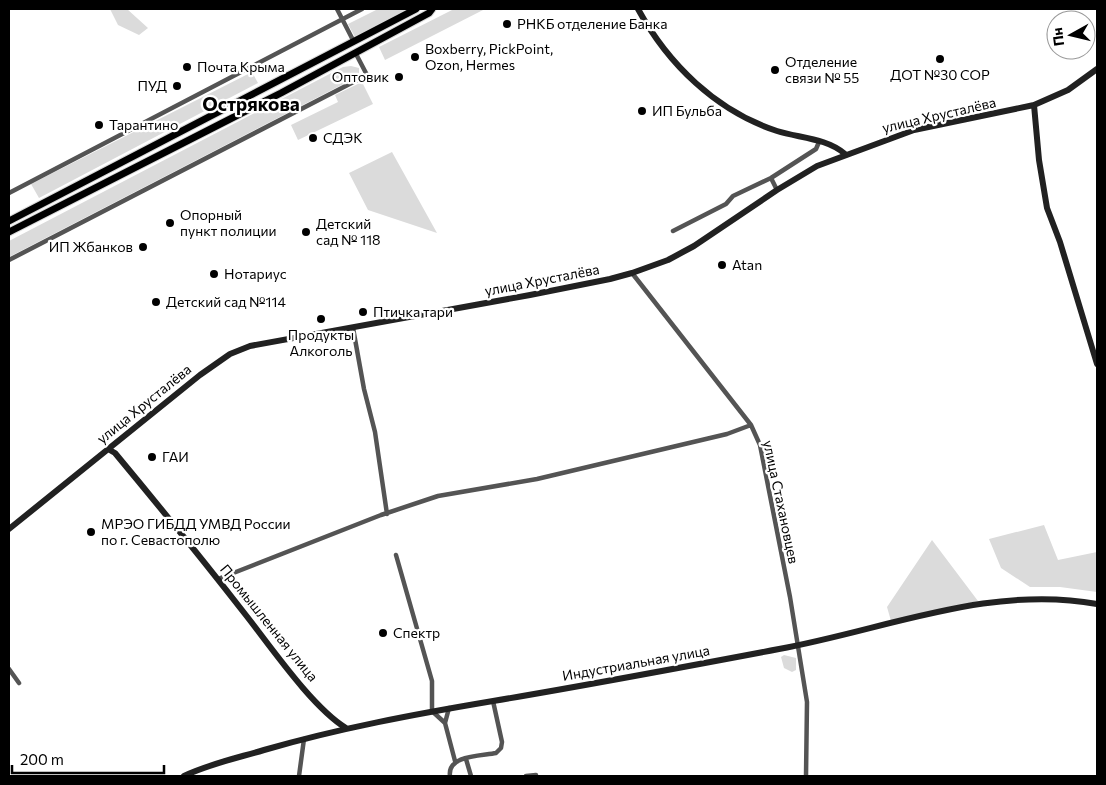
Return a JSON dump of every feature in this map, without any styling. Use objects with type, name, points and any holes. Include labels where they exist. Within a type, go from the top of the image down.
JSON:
[{"type":"main road","points":[[9,221],[416,9]]},
{"type":"main road","points":[[9,232],[356,54],[429,13],[432,9]]},
{"type":"main road","points":[[638,9],[668,56],[712,96],[738,113],[776,131],[838,148],[845,154]]},
{"type":"main road","name":"улица Хрусталёва","points":[[9,529],[193,381],[230,354],[250,346],[598,282],[632,272],[668,260],[694,246],[777,190],[817,166],[845,154],[914,130],[1034,105],[1068,90],[1097,69]]},
{"type":"main road","points":[[1034,105],[1039,160],[1047,208],[1060,242],[1097,364]]},
{"type":"main road","name":"Промышленная улица","points":[[108,449],[115,453],[218,579],[289,670],[334,721],[346,728]]},
{"type":"main road","name":"Индустриальная улица","points":[[184,776],[220,763],[346,728],[798,646],[1007,600],[1076,600],[1097,604]]},
{"type":"main road","points":[[321,734],[330,729],[334,721]]},
{"type":"street","points":[[337,9],[354,42]]},
{"type":"street","points":[[9,193],[362,9]]},
{"type":"street","points":[[9,260],[367,75],[356,54]]},
{"type":"street","points":[[673,231],[726,204],[733,196],[771,178],[816,149],[819,142]]},
{"type":"street","points":[[771,178],[777,190]]},
{"type":"street","name":"улица Стахановцев","points":[[632,272],[751,425],[762,453],[807,702],[806,776]]},
{"type":"street","points":[[353,328],[364,389],[375,432],[387,514]]},
{"type":"street","points":[[218,579],[438,496],[537,479],[728,434],[751,425]]},
{"type":"street","points":[[396,556],[432,681],[432,711],[445,723]]},
{"type":"street","points":[[9,669],[19,683]]},
{"type":"street","points":[[450,776],[450,767],[455,761],[496,752],[501,748],[502,742],[494,701]]},
{"type":"street","points":[[449,708],[445,723],[455,761]]},
{"type":"street","points":[[299,776],[304,739]]},
{"type":"street","points":[[466,759],[471,776]]},
{"type":"street","points":[[526,776],[536,774]]},
{"type":"shaded area","points":[[110,9],[127,9],[148,28],[139,35],[118,25]]},
{"type":"shaded area","points":[[378,9],[408,9],[355,37],[348,24]]},
{"type":"shaded area","points":[[454,9],[485,9],[385,60],[379,47]]},
{"type":"shaded area","points":[[343,67],[359,68],[359,76],[9,257],[9,241]]},
{"type":"shaded area","points":[[252,72],[258,83],[39,198],[31,184]]},
{"type":"shaded area","points":[[362,82],[373,104],[298,140],[291,125],[338,102],[335,95]]},
{"type":"shaded area","points":[[392,152],[437,233],[368,210],[349,173]]},
{"type":"shaded area","points":[[1044,525],[1058,560],[1097,552],[1097,592],[1060,587],[1030,587],[1001,568],[989,539]]},
{"type":"shaded area","points":[[932,540],[978,601],[891,621],[887,607]]},
{"type":"shaded area","points":[[784,655],[796,658],[796,670],[792,672],[784,668],[781,657]]},
{"type":"place","name":"РНКБ отделение Банка","points":[[507,24]]},
{"type":"place","name":"Boxberry, PickPoint, Ozon, Hermes","points":[[415,57]]},
{"type":"place","name":"ДОТ №30 СОР","points":[[940,59]]},
{"type":"place","name":"Почта Крыма","points":[[187,67]]},
{"type":"place","name":"Отделение связи № 55","points":[[775,70]]},
{"type":"place","name":"Оптовик","points":[[399,77]]},
{"type":"place","name":"ПУД","points":[[177,86]]},
{"type":"place","name":"ИП Бульба","points":[[642,111]]},
{"type":"place","name":"Тарантино","points":[[99,125]]},
{"type":"place","name":"СДЭК","points":[[313,138]]},
{"type":"place","name":"Опорный пункт полиции","points":[[170,223]]},
{"type":"place","name":"Детский сад № 118","points":[[306,232]]},
{"type":"place","name":"ИП Жбанков","points":[[143,247]]},
{"type":"place","name":"Atan","points":[[722,265]]},
{"type":"place","name":"Нотариус","points":[[214,274]]},
{"type":"place","name":"Детский сад №114","points":[[156,302]]},
{"type":"place","name":"Птичка тари","points":[[363,312]]},
{"type":"place","name":"Продукты Алкоголь","points":[[321,319]]},
{"type":"place","name":"ГАИ","points":[[152,457]]},
{"type":"place","name":"МРЭО ГИБДД УМВД России по г. Севастополю","points":[[91,532]]},
{"type":"place","name":"Спектр","points":[[383,633]]},
{"type":"district","name":"Острякова","points":[[251,104]]}]
